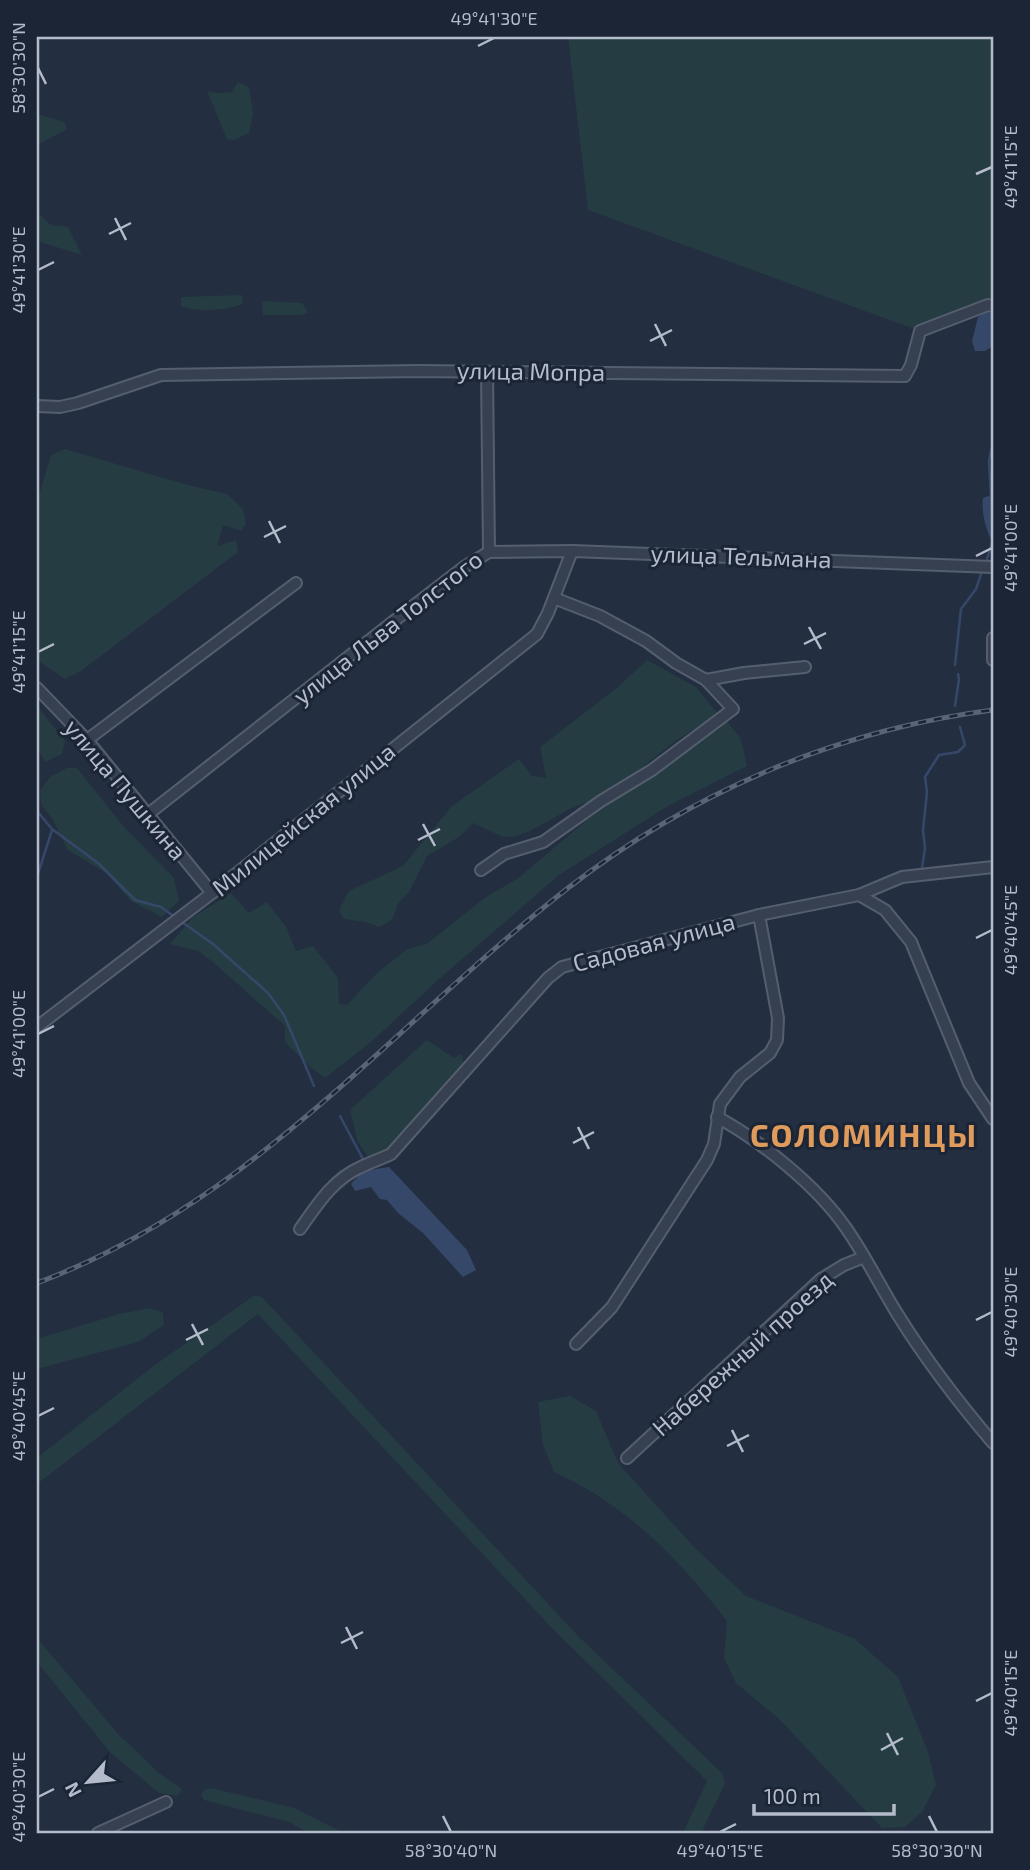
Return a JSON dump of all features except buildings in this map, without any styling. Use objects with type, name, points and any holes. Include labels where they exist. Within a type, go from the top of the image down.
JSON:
[{"type":"street","name":"улица Мопра","points":[[37,406],[60,407],[78,403],[161,375],[487,372],[905,376],[911,365],[920,331],[993,306]]},
{"type":"street","name":"улица Льва Толстого","points":[[147,815],[408,610],[464,567],[489,552],[487,372]]},
{"type":"street","name":"улица Тельмана","points":[[489,552],[572,551],[993,567]]},
{"type":"street","name":"Милицейская улица","points":[[37,1027],[212,893],[537,634],[572,551]]},
{"type":"street","points":[[86,740],[296,583]]},
{"type":"street","points":[[481,870],[504,854],[543,842],[601,801],[652,770],[733,709],[706,680],[676,663],[646,640],[600,616],[554,598]]},
{"type":"street","points":[[993,638],[993,660]]},
{"type":"street","points":[[706,680],[805,667]]},
{"type":"street","name":"улица Пушкина","points":[[37,688],[86,740],[212,893]]},
{"type":"street","name":"Садовая улица","points":[[300,1229],[324,1195],[346,1176],[391,1154],[548,978],[562,967],[759,915],[859,895],[902,877],[993,867]]},
{"type":"street","points":[[859,895],[886,910],[911,942],[969,1083],[993,1119]]},
{"type":"street","points":[[576,1344],[612,1307],[707,1160],[714,1144],[720,1104],[740,1077],[770,1053],[777,1040],[778,1018],[759,915]]},
{"type":"street","points":[[717,1116],[738,1128],[802,1178],[845,1226],[899,1316],[941,1378],[993,1443]]},
{"type":"street","name":"Набережный проезд","points":[[627,1458],[821,1279],[844,1265],[864,1258]]},
{"type":"street","points":[[98,1833],[166,1802]]},
{"type":"green space","points":[[568,37],[993,37],[993,299],[989,298],[920,331],[588,210]]},
{"type":"green space","points":[[238,82],[249,87],[253,114],[249,133],[234,140],[227,139],[207,91],[232,92]]},
{"type":"green space","points":[[37,114],[64,122],[67,129],[38,145]]},
{"type":"green space","points":[[37,212],[51,225],[68,227],[82,255],[37,241]]},
{"type":"green space","points":[[242,295],[243,304],[229,308],[204,310],[181,306],[181,297]]},
{"type":"green space","points":[[262,301],[302,303],[308,312],[302,315],[263,315]]},
{"type":"green space","points":[[65,449],[227,494],[243,509],[246,523],[241,531],[223,525],[217,546],[236,540],[238,552],[81,671],[65,679],[37,660],[37,502],[51,455]]},
{"type":"green space","points":[[647,660],[696,687],[718,714],[677,740],[609,793],[570,809],[530,831],[503,837],[473,823],[459,837],[427,856],[409,892],[399,902],[392,920],[379,927],[344,919],[339,910],[349,891],[403,866],[451,807],[519,759],[532,776],[546,778],[540,747],[617,688]]},
{"type":"green space","points":[[37,706],[65,741],[62,754],[45,762],[37,747]]},
{"type":"green space","points":[[726,720],[741,739],[747,766],[668,806],[559,875],[371,1042],[325,1078],[285,1042],[285,1026],[213,962],[198,951],[170,944],[193,917],[231,893],[249,913],[267,902],[286,927],[296,951],[313,946],[338,978],[339,1003],[347,1005],[376,974],[406,950],[428,943],[486,897],[517,879],[587,820]]},
{"type":"green space","points":[[67,768],[77,768],[124,827],[174,878],[179,901],[162,917],[131,901],[106,873],[68,850],[53,820],[41,804],[40,791],[50,777]]},
{"type":"green space","points":[[427,1040],[454,1058],[462,1054],[464,1065],[389,1148],[369,1159],[357,1140],[350,1110]]},
{"type":"green space","points":[[255,1295],[262,1297],[579,1637],[723,1774],[725,1784],[701,1833],[683,1833],[707,1781],[552,1628],[258,1314],[37,1484],[37,1458],[152,1367]]},
{"type":"green space","points":[[150,1308],[163,1313],[164,1325],[138,1342],[37,1369],[37,1339],[119,1314]]},
{"type":"green space","points":[[570,1396],[596,1411],[618,1463],[695,1548],[746,1596],[855,1639],[898,1677],[928,1752],[936,1785],[922,1812],[905,1827],[882,1828],[779,1719],[736,1683],[724,1658],[727,1621],[671,1555],[605,1500],[554,1472],[543,1445],[538,1402]]},
{"type":"green space","points":[[37,1638],[119,1735],[160,1774],[182,1789],[178,1796],[159,1793],[110,1752],[37,1662]]},
{"type":"green space","points":[[211,1788],[294,1808],[344,1833],[309,1833],[289,1822],[204,1800],[201,1795],[204,1790]]},
{"type":"water","points":[[987,312],[993,313],[993,346],[985,351],[975,351],[972,341],[978,317]]},
{"type":"water","points":[[993,497],[993,543],[986,527],[983,509],[983,498]]},
{"type":"water","points":[[389,1167],[467,1250],[476,1270],[463,1277],[423,1233],[398,1213],[387,1200],[380,1199],[371,1187],[355,1191],[351,1184],[363,1171]]},
{"type":"waterway","points":[[991,496],[989,461],[993,442]]},
{"type":"waterway","points":[[987,559],[992,543]]},
{"type":"waterway","points":[[955,665],[961,609],[976,589],[981,574]]},
{"type":"waterway","points":[[955,706],[958,674]]},
{"type":"waterway","points":[[922,868],[927,792],[925,777],[939,755],[958,752],[965,745],[960,727]]},
{"type":"waterway","points":[[37,811],[52,829],[98,863],[135,900],[161,907],[176,918]]},
{"type":"waterway","points":[[37,877],[52,830]]},
{"type":"waterway","points":[[182,922],[213,944],[268,993],[284,1015],[314,1086]]},
{"type":"waterway","points":[[340,1116],[364,1161]]},
{"type":"railway","points":[[37,1283],[115,1248],[187,1207],[254,1159],[318,1107],[503,941],[568,888],[665,822],[768,771],[823,750],[935,719],[993,710]]},
{"type":"district","name":"СОЛОМИНЦЫ","points":[[864,1136]]}]
